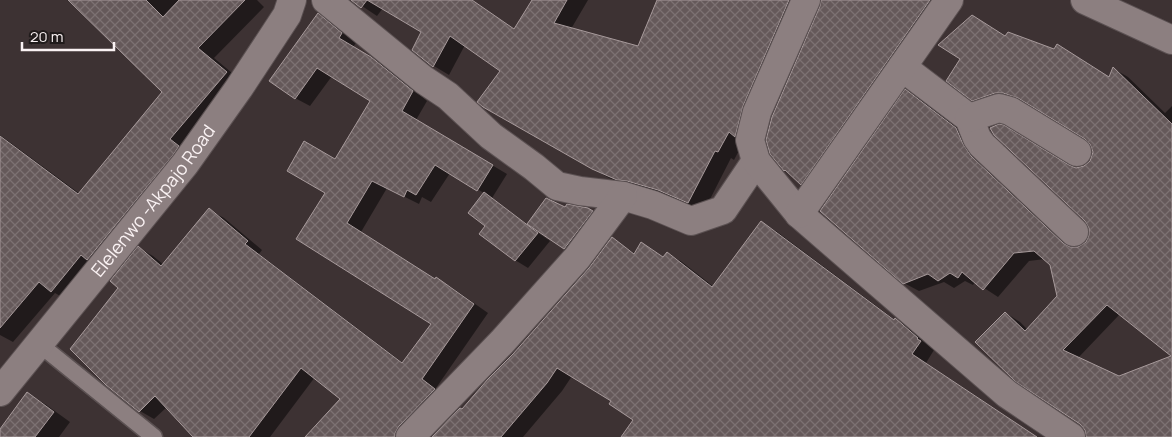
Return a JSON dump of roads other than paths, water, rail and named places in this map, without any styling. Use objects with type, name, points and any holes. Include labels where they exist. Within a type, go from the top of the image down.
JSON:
[{"type":"street","name":"Elelenwo -Akpajo Road","points":[[5,375],[38,343],[185,164],[287,15],[292,0]]},
{"type":"street","points":[[326,0],[424,80],[448,96],[490,136],[558,186],[580,191],[623,196],[653,205],[691,221],[723,210],[756,161]]},
{"type":"street","points":[[806,0],[758,112],[750,140],[756,161],[799,214],[1007,394],[1072,437]]},
{"type":"street","points":[[799,214],[949,0]]},
{"type":"street","points":[[1085,0],[1172,40]]},
{"type":"street","points":[[902,67],[969,118],[982,145],[1074,232]]},
{"type":"street","points":[[969,118],[999,108],[1010,111],[1077,152]]},
{"type":"street","points":[[410,437],[502,342],[571,265],[623,196]]},
{"type":"lane","points":[[38,343],[154,437]]}]
